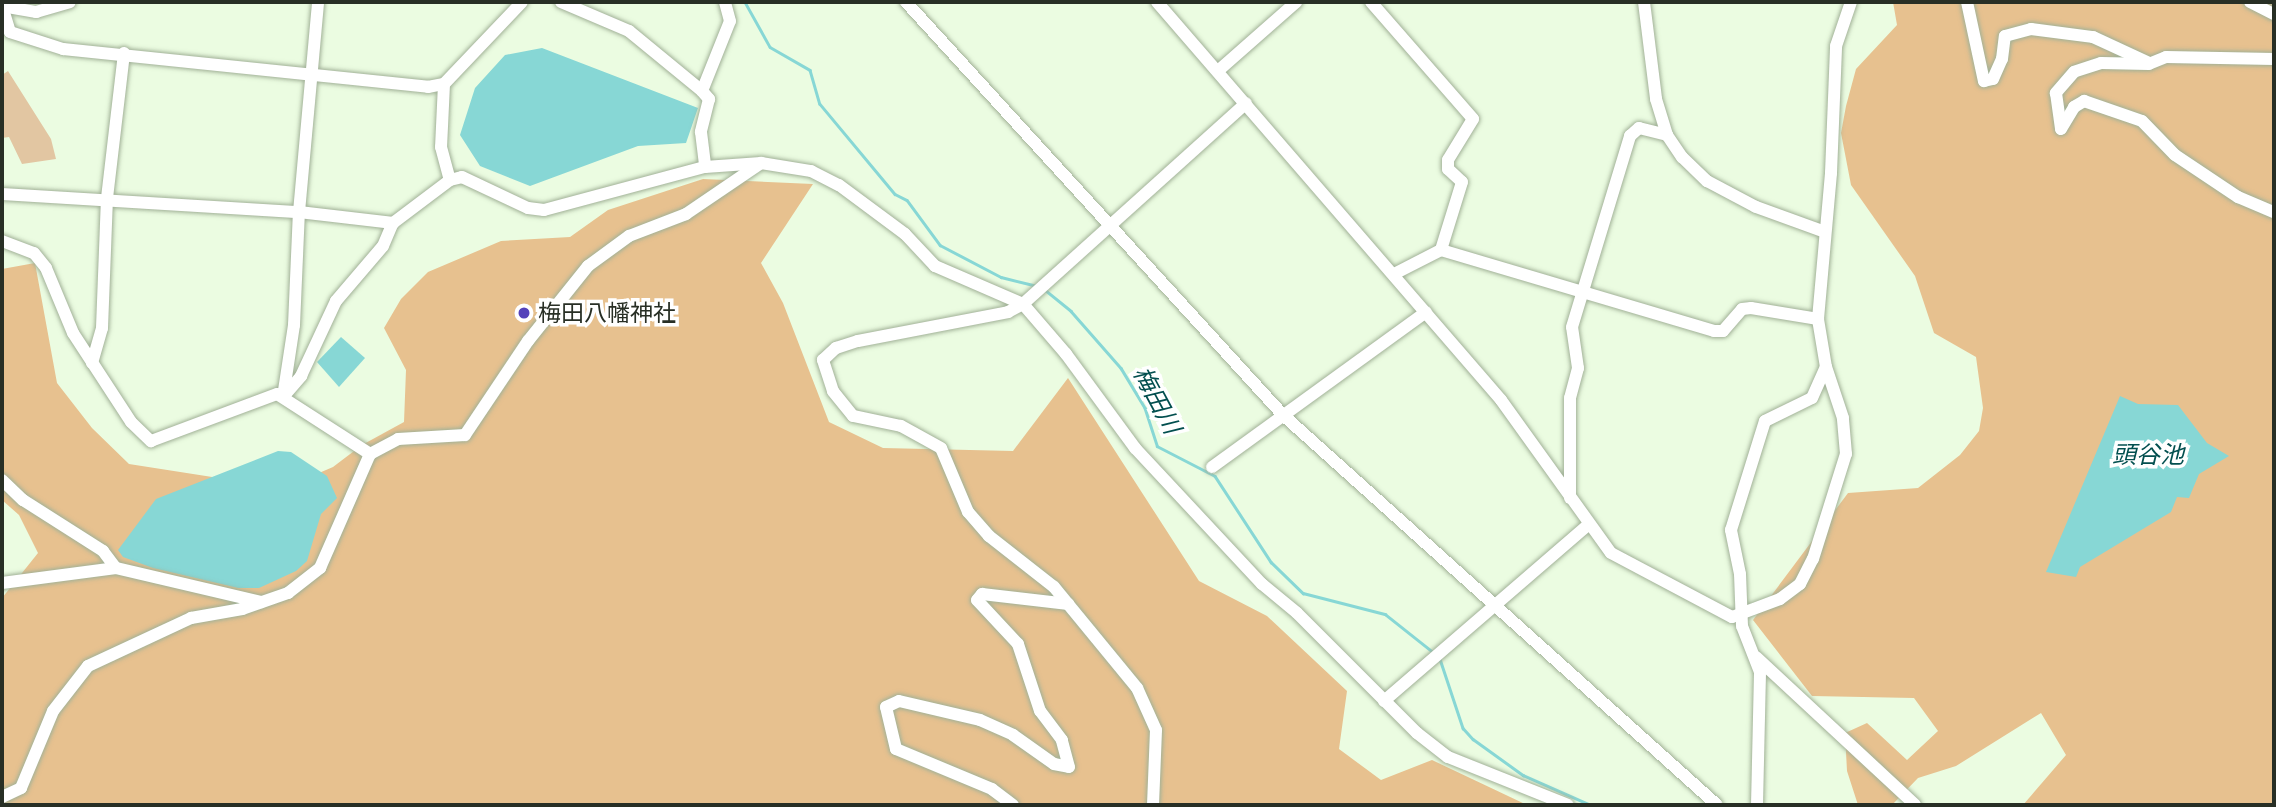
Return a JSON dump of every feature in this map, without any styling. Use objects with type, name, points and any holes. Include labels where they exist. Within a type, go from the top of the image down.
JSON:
[{"type":"street","points":[[70,2],[36,12],[2,6],[10,32],[35,43],[313,72],[428,87],[444,85],[522,2]]},
{"type":"street","points":[[283,397],[294,325],[299,212],[318,2]]},
{"type":"street","points":[[561,2],[629,31],[702,91],[709,99],[701,132],[705,166]]},
{"type":"street","points":[[702,91],[730,20],[725,2]]},
{"type":"street","points":[[906,2],[1283,415],[1717,805]]},
{"type":"street","points":[[1157,2],[1219,70],[1501,400],[1588,525],[1611,553],[1718,612],[1742,615],[1790,592],[1800,584],[1813,559],[1846,454],[1843,418],[1826,367],[1818,319],[1836,46],[1851,2]]},
{"type":"street","points":[[1219,70],[1296,2]]},
{"type":"street","points":[[1371,2],[1473,119],[1448,160],[1448,169],[1462,182],[1441,250]]},
{"type":"street","points":[[1644,2],[1648,54],[1667,135],[1707,181],[1756,207],[1825,232]]},
{"type":"street","points":[[1967,2],[1984,81],[1993,79],[2002,59],[2005,36],[2031,29],[2093,37],[2149,64]]},
{"type":"street","points":[[2250,2],[2274,14]]},
{"type":"street","points":[[92,363],[102,328],[107,272],[107,198],[124,54]]},
{"type":"street","points":[[2274,60],[2166,57],[2149,64],[2101,63],[2065,78],[2056,93],[2061,129],[2074,107],[2084,101],[2142,121],[2175,155],[2238,197],[2274,212]]},
{"type":"street","points":[[444,85],[441,147],[450,180]]},
{"type":"street","points":[[1153,805],[1156,730],[1146,704],[1068,604],[968,512],[934,441],[901,426],[853,415],[833,391],[823,360],[835,348],[1008,312],[1023,304],[1246,103]]},
{"type":"street","points":[[1570,498],[1570,398],[1578,368],[1570,336],[1630,136],[1639,128],[1667,135]]},
{"type":"street","points":[[283,397],[301,376],[336,301],[383,246],[393,223],[450,180],[462,177],[528,208],[544,210],[705,166],[761,163],[798,167],[839,185],[905,234],[935,266],[1023,304],[1058,343],[1135,448],[1262,584],[1297,613],[1384,701],[1448,757],[1568,805]]},
{"type":"street","points":[[2,797],[21,789],[53,711],[88,666],[191,618],[288,593],[320,568],[370,454],[398,439],[465,435],[528,341],[588,266],[629,236],[686,214],[761,163]]},
{"type":"street","points":[[2,194],[107,198],[299,212],[393,223]]},
{"type":"street","points":[[2,241],[34,253],[46,268],[73,333],[131,422],[151,441],[277,394],[370,454]]},
{"type":"street","points":[[1394,274],[1441,250],[1714,331],[1723,331],[1742,309],[1751,307],[1818,319]]},
{"type":"street","points":[[1212,467],[1426,312]]},
{"type":"street","points":[[1757,805],[1760,672],[1756,657],[1744,634],[1731,530],[1762,427],[1771,416],[1812,398],[1826,367]]},
{"type":"street","points":[[2,480],[23,500],[103,551],[116,568]]},
{"type":"street","points":[[1384,701],[1588,525]]},
{"type":"street","points":[[2,583],[116,568],[261,602]]},
{"type":"street","points":[[1013,805],[992,789],[896,749],[886,707],[899,701],[980,720],[1013,735],[1054,764],[1069,767],[1062,740],[1040,712],[1018,644],[977,600],[982,594],[1068,604]]},
{"type":"street","points":[[1756,657],[1916,805]]},
{"type":"shaded area","points":[[1893,2],[2274,2],[2274,805],[2023,805],[2066,755],[2041,713],[1956,766],[1918,778],[1892,805],[1858,805],[1847,771],[1845,733],[1867,723],[1907,760],[1938,731],[1914,698],[1812,696],[1753,620],[1848,493],[1918,488],[1960,455],[1979,431],[1983,408],[1976,357],[1934,333],[1915,276],[1851,185],[1841,133],[1846,106],[1856,69],[1897,25]]},
{"type":"shaded area","points":[[8,71],[51,139],[56,159],[22,164],[9,137],[2,138],[2,75]]},
{"type":"shaded area","points":[[703,179],[813,184],[761,263],[783,303],[829,422],[883,448],[1013,451],[1068,378],[1199,581],[1267,616],[1347,691],[1339,749],[1381,780],[1432,760],[1527,805],[2,805],[2,598],[38,553],[19,515],[2,500],[2,269],[35,263],[57,383],[92,428],[129,464],[225,479],[298,482],[333,467],[362,445],[404,422],[406,370],[384,328],[401,299],[428,272],[501,241],[570,237],[608,210]]},
{"type":"water","points":[[542,48],[698,108],[686,143],[638,146],[530,186],[480,166],[460,135],[475,88],[505,55]]},
{"type":"water","points":[[341,337],[365,358],[339,387],[317,362]]},
{"type":"water","name":"頭谷池","points":[[2120,396],[2138,404],[2178,405],[2207,443],[2229,456],[2199,474],[2189,498],[2177,497],[2171,512],[2080,567],[2076,577],[2046,572]]},
{"type":"water","points":[[278,451],[291,452],[327,476],[337,498],[321,514],[307,561],[296,571],[259,588],[238,588],[153,568],[123,557],[118,550],[156,499]]},
{"type":"waterway","name":"梅田川","points":[[745,2],[770,47],[810,70],[820,104],[895,194],[907,200],[940,245],[1001,277],[1038,286]]},
{"type":"waterway","name":"梅田川","points":[[1044,289],[1071,311],[1121,368],[1145,408],[1157,446],[1215,476],[1271,562],[1303,593],[1385,614],[1433,652]]},
{"type":"waterway","name":"梅田川","points":[[1440,659],[1463,728],[1473,739],[1523,775],[1591,805]]},
{"type":"place","name":"梅田八幡神社","points":[[524,313]]}]
